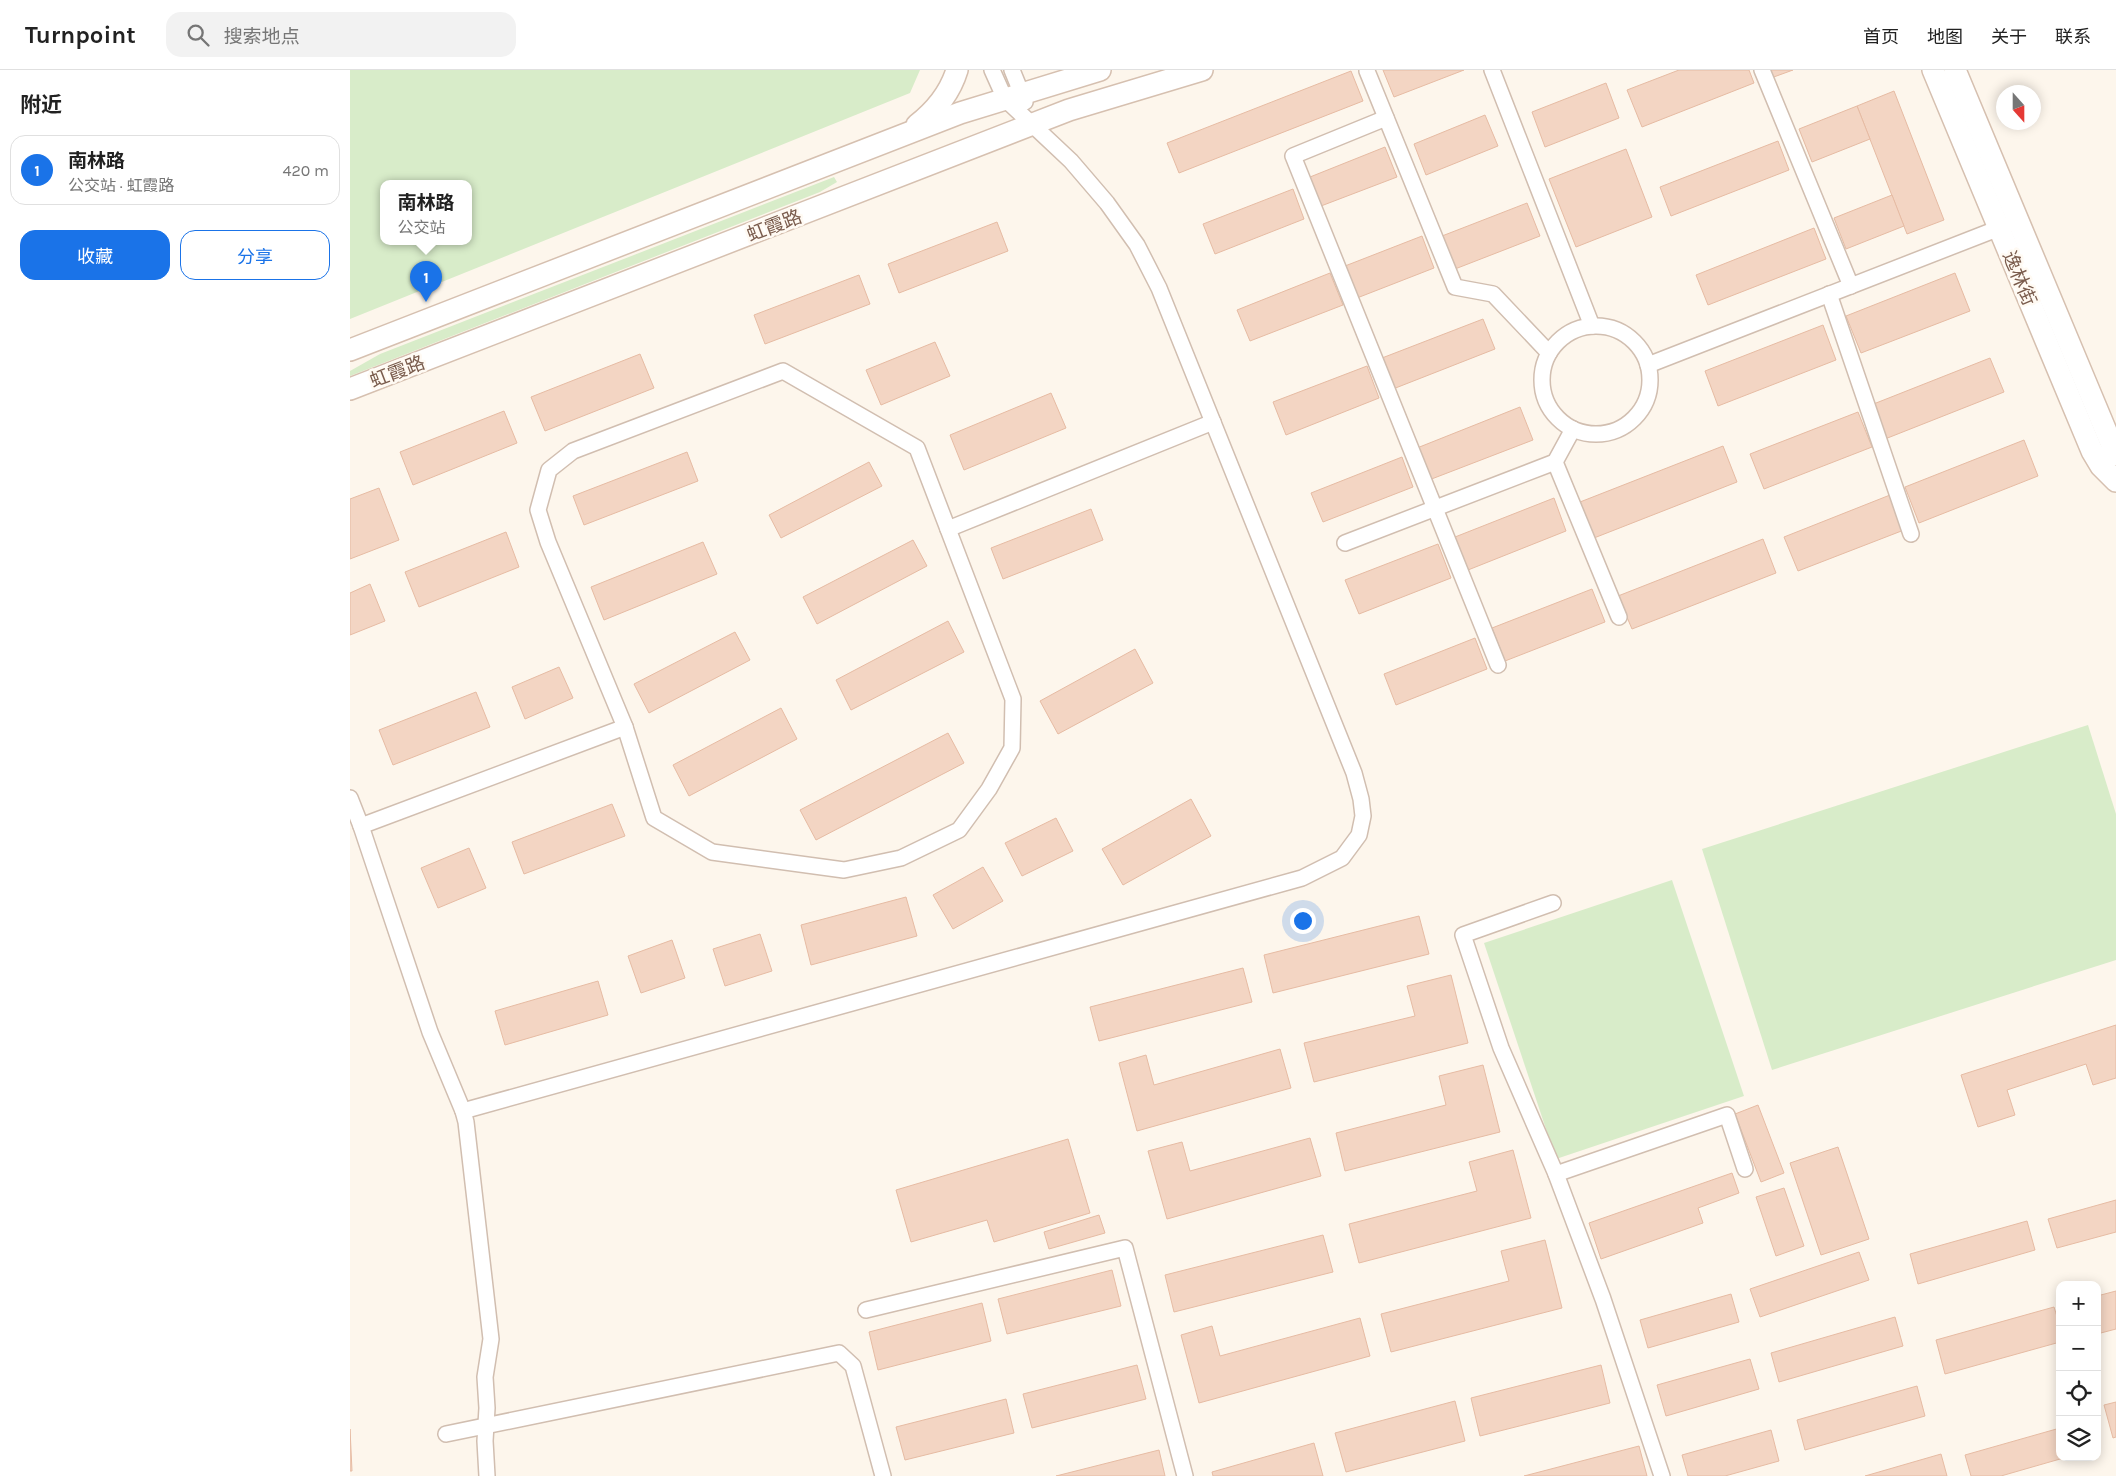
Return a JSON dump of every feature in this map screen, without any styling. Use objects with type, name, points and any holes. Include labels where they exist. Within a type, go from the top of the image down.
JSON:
[{"type":"street","points":[[908,133],[928,116],[944,98],[958,70]]},
{"type":"street","points":[[463,1111],[1292,880],[1342,858],[1359,835],[1363,816],[1361,799],[1354,773],[1159,288],[1137,245],[1107,203],[1071,161],[1032,125],[1014,96],[992,70]]},
{"type":"street","points":[[1012,70],[1014,96]]},
{"type":"street","name":"虹霞路","points":[[350,350],[960,112],[1100,70]]},
{"type":"street","name":"虹霞路","points":[[350,389],[1069,110],[1202,70]]},
{"type":"street","points":[[1492,70],[1592,326]]},
{"type":"street","points":[[1762,70],[1851,286]]},
{"type":"street","name":"逸林街","points":[[1933,70],[2116,455]]},
{"type":"street","name":"逸林街","points":[[1955,70],[2008,225],[2092,451],[2101,466],[2116,481]]},
{"type":"street","points":[[1367,71],[1455,287],[1493,294],[1549,353]]},
{"type":"street","points":[[1386,118],[1293,156],[1498,665]]},
{"type":"street","points":[[1648,365],[2008,225]]},
{"type":"street","points":[[1829,294],[1911,534]]},
{"type":"street","points":[[1592,326],[1616,329],[1630,338],[1641,350],[1648,365],[1650,384],[1645,402],[1635,418],[1620,429],[1602,434],[1583,433],[1573,429],[1552,412],[1544,396],[1541,377],[1546,358],[1555,345],[1567,334],[1583,327],[1592,326]]},
{"type":"street","points":[[783,370],[917,448],[1013,699],[1012,748],[989,788],[959,830],[901,858],[844,870],[712,852],[654,818],[625,727],[548,542],[538,510],[549,470],[573,451],[783,370]]},
{"type":"street","points":[[948,528],[1213,422]]},
{"type":"street","points":[[1345,543],[1556,462],[1573,429]]},
{"type":"street","points":[[1556,462],[1619,617]]},
{"type":"street","points":[[360,826],[625,727]]},
{"type":"street","points":[[350,798],[430,1032],[463,1111],[491,1339],[485,1377],[487,1476]]},
{"type":"street","points":[[1553,903],[1463,935],[1501,1048],[1556,1174],[1603,1299],[1662,1476]]},
{"type":"street","points":[[1556,1174],[1728,1115],[1744,1169]]},
{"type":"street","points":[[866,1310],[1125,1248],[1185,1476]]},
{"type":"street","points":[[446,1434],[839,1353],[853,1366],[883,1476]]},
{"type":"green space","points":[[350,70],[920,70],[910,93],[350,319]]},
{"type":"green space","points":[[834,177],[837,182],[820,192],[350,376],[350,371],[380,354]]},
{"type":"green space","points":[[2088,725],[2116,814],[2116,960],[1772,1070],[1702,849]]},
{"type":"green space","points":[[1672,880],[1744,1096],[1556,1159],[1484,943]]},
{"type":"building","points":[[1383,70],[1464,70],[1394,97]]},
{"type":"building","points":[[1679,70],[1749,70],[1754,83],[1642,127],[1627,90]]},
{"type":"building","points":[[1768,70],[1793,70],[1771,78]]},
{"type":"building","points":[[1351,71],[1363,101],[1179,173],[1167,143]]},
{"type":"building","points":[[1606,83],[1619,118],[1545,147],[1532,112]]},
{"type":"building","points":[[1894,91],[1944,220],[1907,234],[1857,106]]},
{"type":"building","points":[[1857,106],[1870,139],[1812,162],[1799,129]]},
{"type":"building","points":[[1485,115],[1498,146],[1426,175],[1414,144]]},
{"type":"building","points":[[1778,141],[1789,170],[1671,216],[1660,187]]},
{"type":"building","points":[[1385,147],[1397,177],[1321,206],[1310,177]]},
{"type":"building","points":[[1626,149],[1652,217],[1576,247],[1549,179]]},
{"type":"building","points":[[1293,189],[1304,219],[1215,254],[1203,224]]},
{"type":"building","points":[[1892,195],[1904,226],[1846,249],[1834,218]]},
{"type":"building","points":[[1527,203],[1540,236],[1455,269],[1442,236]]},
{"type":"building","points":[[997,222],[1008,251],[899,293],[888,264]]},
{"type":"building","points":[[1814,228],[1826,259],[1708,305],[1696,275]]},
{"type":"building","points":[[1422,236],[1434,268],[1357,298],[1345,266]]},
{"type":"building","points":[[1330,273],[1343,305],[1250,341],[1237,310]]},
{"type":"building","points":[[1955,273],[1970,311],[1861,353],[1846,316]]},
{"type":"building","points":[[859,275],[870,304],[765,344],[754,315]]},
{"type":"building","points":[[1483,319],[1495,349],[1393,389],[1382,358]]},
{"type":"building","points":[[1823,325],[1836,360],[1718,406],[1705,371]]},
{"type":"building","points":[[935,342],[950,376],[881,405],[866,370]]},
{"type":"building","points":[[640,354],[654,388],[545,431],[531,397]]},
{"type":"building","points":[[1990,358],[2004,392],[1885,439],[1871,405]]},
{"type":"building","points":[[1367,366],[1379,398],[1286,435],[1273,402]]},
{"type":"building","points":[[1051,393],[1066,428],[964,470],[950,435]]},
{"type":"building","points":[[1520,407],[1533,440],[1429,480],[1417,448]]},
{"type":"building","points":[[504,411],[517,443],[413,485],[400,452]]},
{"type":"building","points":[[1858,412],[1872,447],[1764,489],[1750,454]]},
{"type":"building","points":[[2024,440],[2038,476],[1919,523],[1905,487]]},
{"type":"building","points":[[1723,446],[1737,482],[1594,538],[1580,502]]},
{"type":"building","points":[[687,452],[698,481],[584,525],[573,496]]},
{"type":"building","points":[[1402,457],[1413,487],[1323,522],[1311,493]]},
{"type":"building","points":[[869,462],[882,486],[781,538],[769,515]]},
{"type":"building","points":[[379,488],[399,540],[350,559],[350,499]]},
{"type":"building","points":[[1890,495],[1904,530],[1798,571],[1784,537]]},
{"type":"building","points":[[1554,498],[1566,531],[1468,570],[1455,537]]},
{"type":"building","points":[[1091,509],[1103,540],[1003,579],[991,548]]},
{"type":"building","points":[[506,532],[519,567],[419,607],[405,572]]},
{"type":"building","points":[[1763,539],[1776,573],[1632,629],[1618,596]]},
{"type":"building","points":[[913,540],[927,566],[817,624],[803,597]]},
{"type":"building","points":[[703,542],[717,574],[604,620],[591,587]]},
{"type":"building","points":[[1438,544],[1451,578],[1359,614],[1345,580]]},
{"type":"building","points":[[370,584],[385,621],[350,635],[350,593]]},
{"type":"building","points":[[1592,589],[1605,622],[1505,661],[1492,628]]},
{"type":"building","points":[[948,621],[964,652],[851,710],[836,680]]},
{"type":"building","points":[[735,632],[750,660],[649,713],[634,684]]},
{"type":"building","points":[[1475,638],[1487,669],[1396,705],[1384,674]]},
{"type":"building","points":[[1135,649],[1153,683],[1058,734],[1040,701]]},
{"type":"building","points":[[559,667],[573,698],[525,719],[512,687]]},
{"type":"building","points":[[476,692],[490,727],[393,765],[379,730]]},
{"type":"building","points":[[781,708],[797,739],[689,796],[673,765]]},
{"type":"building","points":[[948,733],[964,763],[816,840],[800,810]]},
{"type":"building","points":[[1191,799],[1211,836],[1123,885],[1102,849]]},
{"type":"building","points":[[612,804],[625,836],[524,874],[512,842]]},
{"type":"building","points":[[1056,818],[1073,851],[1022,876],[1005,843]]},
{"type":"building","points":[[469,848],[486,888],[438,908],[421,868]]},
{"type":"building","points":[[983,867],[1003,901],[953,929],[933,895]]},
{"type":"building","points":[[906,897],[917,936],[811,965],[801,925]]},
{"type":"building","points":[[1419,916],[1429,954],[1273,993],[1264,955]]},
{"type":"building","points":[[760,934],[772,971],[725,986],[713,949]]},
{"type":"building","points":[[672,940],[685,978],[641,993],[628,956]]},
{"type":"building","points":[[1243,968],[1252,1002],[1099,1041],[1090,1007]]},
{"type":"building","points":[[1451,975],[1468,1043],[1314,1082],[1304,1043],[1415,1016],[1407,986]]},
{"type":"building","points":[[598,981],[608,1015],[505,1045],[495,1011]]},
{"type":"building","points":[[2116,1025],[2116,1078],[2093,1085],[2086,1064],[2007,1090],[2015,1115],[1978,1127],[1961,1075]]},
{"type":"building","points":[[1280,1049],[1291,1088],[1137,1131],[1119,1063],[1146,1055],[1154,1085]]},
{"type":"building","points":[[1483,1065],[1500,1132],[1345,1171],[1336,1133],[1446,1105],[1439,1076]]},
{"type":"building","points":[[1758,1105],[1784,1173],[1761,1182],[1735,1114]]},
{"type":"building","points":[[1310,1138],[1321,1176],[1167,1219],[1148,1151],[1182,1142],[1190,1171]]},
{"type":"building","points":[[1068,1139],[1090,1213],[994,1242],[987,1220],[911,1242],[896,1190]]},
{"type":"building","points":[[1838,1147],[1869,1239],[1821,1255],[1790,1163]]},
{"type":"building","points":[[1513,1150],[1531,1218],[1359,1263],[1349,1224],[1477,1191],[1469,1162]]},
{"type":"building","points":[[1732,1173],[1739,1193],[1698,1208],[1703,1223],[1601,1259],[1589,1223]]},
{"type":"building","points":[[1784,1188],[1804,1246],[1776,1256],[1756,1197]]},
{"type":"building","points":[[2116,1200],[2116,1232],[2057,1248],[2048,1219]]},
{"type":"building","points":[[1099,1215],[1105,1233],[1049,1249],[1044,1232]]},
{"type":"building","points":[[2027,1221],[2035,1250],[1918,1284],[1910,1254]]},
{"type":"building","points":[[1323,1235],[1333,1272],[1174,1312],[1165,1275]]},
{"type":"building","points":[[1545,1240],[1562,1308],[1391,1352],[1381,1314],[1509,1281],[1501,1251]]},
{"type":"building","points":[[1859,1252],[1869,1280],[1760,1317],[1750,1289]]},
{"type":"building","points":[[1112,1270],[1121,1306],[1007,1334],[998,1299]]},
{"type":"building","points":[[2116,1291],[2116,1329],[2101,1333],[2101,1326],[2101,1295]]},
{"type":"building","points":[[1731,1294],[1739,1322],[1648,1348],[1640,1320]]},
{"type":"building","points":[[982,1303],[991,1341],[878,1370],[869,1332]]},
{"type":"building","points":[[2054,1307],[2056,1313],[2056,1343],[1945,1374],[1936,1340]]},
{"type":"building","points":[[1895,1317],[1903,1346],[1779,1382],[1771,1353]]},
{"type":"building","points":[[1360,1318],[1370,1356],[1199,1403],[1181,1335],[1212,1326],[1220,1356]]},
{"type":"building","points":[[1750,1359],[1759,1389],[1666,1416],[1657,1385]]},
{"type":"building","points":[[1137,1365],[1146,1399],[1032,1428],[1023,1394]]},
{"type":"building","points":[[1601,1365],[1610,1403],[1480,1436],[1471,1398]]},
{"type":"building","points":[[1917,1386],[1925,1416],[1805,1450],[1797,1420]]},
{"type":"building","points":[[1006,1399],[1014,1433],[905,1460],[896,1427]]},
{"type":"building","points":[[1455,1401],[1465,1441],[1346,1472],[1335,1433]]},
{"type":"building","points":[[2116,1402],[2116,1437],[2113,1438],[2104,1405]]},
{"type":"building","points":[[350,1429],[352,1471],[350,1471]]},
{"type":"building","points":[[2056,1429],[2056,1460],[2001,1476],[1971,1476],[1965,1455]]},
{"type":"building","points":[[1771,1430],[1779,1461],[1725,1476],[1688,1476],[1682,1455]]},
{"type":"building","points":[[1314,1443],[1323,1476],[1213,1476],[1212,1472]]},
{"type":"building","points":[[1639,1446],[1647,1476],[1524,1476]]},
{"type":"building","points":[[1159,1450],[1165,1476],[1056,1476]]},
{"type":"building","points":[[1941,1454],[1947,1476],[1865,1476]]},
{"type":"place","name":"南林路","points":[[426,302]]}]
